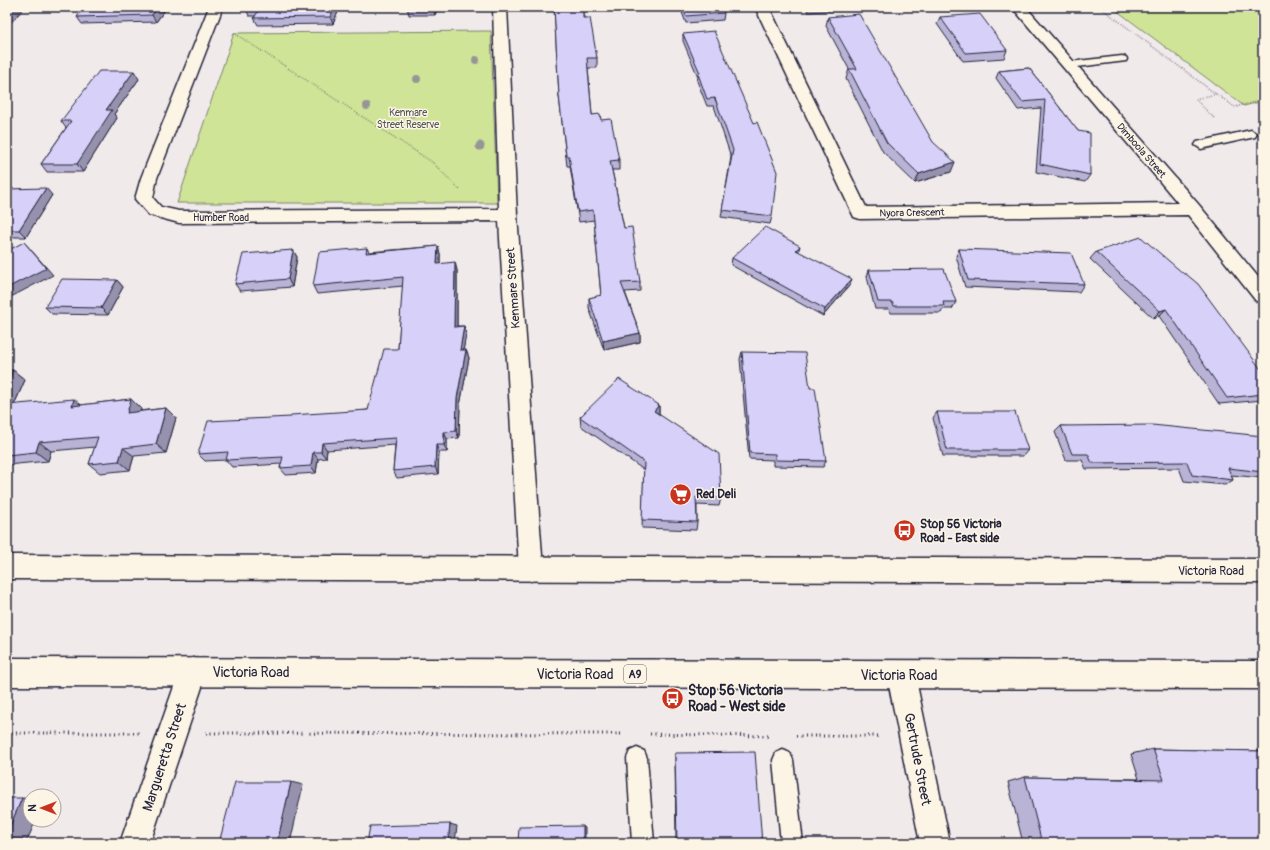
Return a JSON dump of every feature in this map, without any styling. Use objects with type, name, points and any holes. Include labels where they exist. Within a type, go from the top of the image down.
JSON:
[{"type":"main road","name":"Humber Road","points":[[216,7],[149,178],[144,199],[155,211],[179,217],[508,215]]},
{"type":"main road","name":"Kenmare Street","points":[[500,7],[508,215],[531,569]]},
{"type":"main road","name":"Nyora Crescent","points":[[762,7],[860,213],[1193,209]]},
{"type":"main road","name":"Dimboola Street","points":[[1019,7],[1193,209],[1263,296]]},
{"type":"main road","name":"Victoria Road","points":[[7,567],[1263,571]]},
{"type":"main road","name":"Victoria Road","points":[[7,672],[1263,675]]},
{"type":"main road","name":"Margueretta Street","points":[[136,843],[193,672]]},
{"type":"main road","name":"Gertrude Street","points":[[902,675],[935,843]]},
{"type":"lane","points":[[1068,65],[1122,59]]},
{"type":"lane","points":[[1201,145],[1251,134]]},
{"type":"lane","points":[[638,758],[643,843]]},
{"type":"lane","points":[[783,760],[792,843]]},
{"type":"path","points":[[1100,7],[1235,107],[1263,100]]},
{"type":"path","points":[[234,33],[432,162],[483,215]]},
{"type":"path","points":[[1216,94],[1195,99],[1216,120]]},
{"type":"path","points":[[7,733],[172,732],[628,734]]},
{"type":"path","points":[[644,734],[774,736]]},
{"type":"path","points":[[789,736],[914,736]]},
{"type":"green space","points":[[1112,7],[1263,7],[1263,101],[1244,106]]},
{"type":"green space","name":"Kenmare Street Reserve","points":[[491,31],[497,203],[177,203],[234,33]]},
{"type":"building","points":[[7,7],[13,7],[7,14]]},
{"type":"building","points":[[84,7],[158,7],[152,15],[77,17]]},
{"type":"building","points":[[335,7],[330,17],[254,18],[260,8],[246,8]]},
{"type":"building","points":[[554,7],[583,7],[583,18],[590,18],[597,58],[587,58],[592,115],[600,114],[601,120],[611,119],[619,160],[610,161],[624,228],[632,227],[640,282],[621,283],[640,333],[603,341],[589,298],[601,295],[593,210],[578,212],[569,156],[566,156],[559,96]]},
{"type":"building","points":[[683,7],[721,7],[724,13],[686,16]]},
{"type":"building","points":[[859,14],[933,142],[955,162],[919,174],[887,143],[849,69],[857,69],[828,17]]},
{"type":"building","points":[[980,14],[1007,50],[966,53],[940,17]]},
{"type":"building","points":[[714,31],[754,123],[757,122],[777,172],[772,216],[722,210],[733,150],[715,98],[707,99],[698,74],[700,73],[683,34]]},
{"type":"building","points":[[1029,68],[1078,131],[1090,133],[1090,175],[1040,164],[1045,100],[1022,102],[999,71]]},
{"type":"building","points":[[99,71],[134,71],[106,110],[112,110],[77,164],[41,164],[71,121],[61,121]]},
{"type":"building","points":[[46,188],[19,230],[7,230],[7,189]]},
{"type":"building","points":[[765,227],[800,246],[796,250],[852,279],[825,309],[732,258]]},
{"type":"building","points":[[1141,237],[1198,284],[1263,372],[1263,394],[1227,398],[1166,309],[1160,311],[1096,252]]},
{"type":"building","points":[[24,242],[46,268],[7,288],[7,251]]},
{"type":"building","points":[[438,246],[437,264],[455,262],[454,327],[464,326],[460,350],[466,350],[457,398],[456,431],[444,432],[444,445],[436,445],[435,467],[393,471],[396,438],[322,443],[321,452],[313,452],[311,466],[280,468],[283,457],[226,460],[228,452],[198,454],[208,421],[291,417],[291,415],[368,410],[384,349],[398,349],[403,277],[313,286],[319,252],[367,248],[366,253]]},
{"type":"building","points":[[959,249],[1071,253],[1084,284],[968,280]]},
{"type":"building","points":[[293,250],[288,279],[235,284],[243,254]]},
{"type":"building","points":[[944,269],[956,302],[943,302],[944,306],[894,306],[892,302],[878,302],[869,270]]},
{"type":"building","points":[[62,279],[117,280],[101,308],[45,307]]},
{"type":"building","points":[[742,352],[805,353],[810,388],[815,388],[826,461],[775,460],[775,454],[750,453]]},
{"type":"building","points":[[13,370],[7,383],[7,371]]},
{"type":"building","points":[[619,379],[659,405],[654,411],[719,454],[721,498],[696,497],[697,522],[642,520],[644,462],[580,417]]},
{"type":"building","points":[[74,399],[72,406],[131,399],[127,413],[166,408],[156,444],[123,448],[119,461],[89,464],[98,437],[39,442],[36,452],[7,455],[7,405]]},
{"type":"building","points":[[937,412],[1015,412],[1028,450],[947,450]]},
{"type":"building","points":[[1152,425],[1263,436],[1263,472],[1228,468],[1233,480],[1192,475],[1187,462],[1092,463],[1088,454],[1072,454],[1061,426]]},
{"type":"building","points":[[1153,749],[1263,751],[1263,843],[1042,843],[1025,777],[1164,780]]},
{"type":"building","points":[[755,752],[762,843],[677,843],[675,753]]},
{"type":"building","points":[[235,782],[291,782],[277,843],[219,843]]},
{"type":"building","points":[[7,798],[22,798],[7,833]]},
{"type":"building","points":[[450,824],[448,843],[367,843],[370,826]]},
{"type":"building","points":[[583,826],[583,843],[518,843],[519,827]]},
{"type":"place","name":"Red Deli","points":[[681,494]]},
{"type":"place","name":"Stop 56 Victoria Road - East side","points":[[904,531]]},
{"type":"place","name":"Stop 56 Victoria Road - West side","points":[[672,698]]}]
